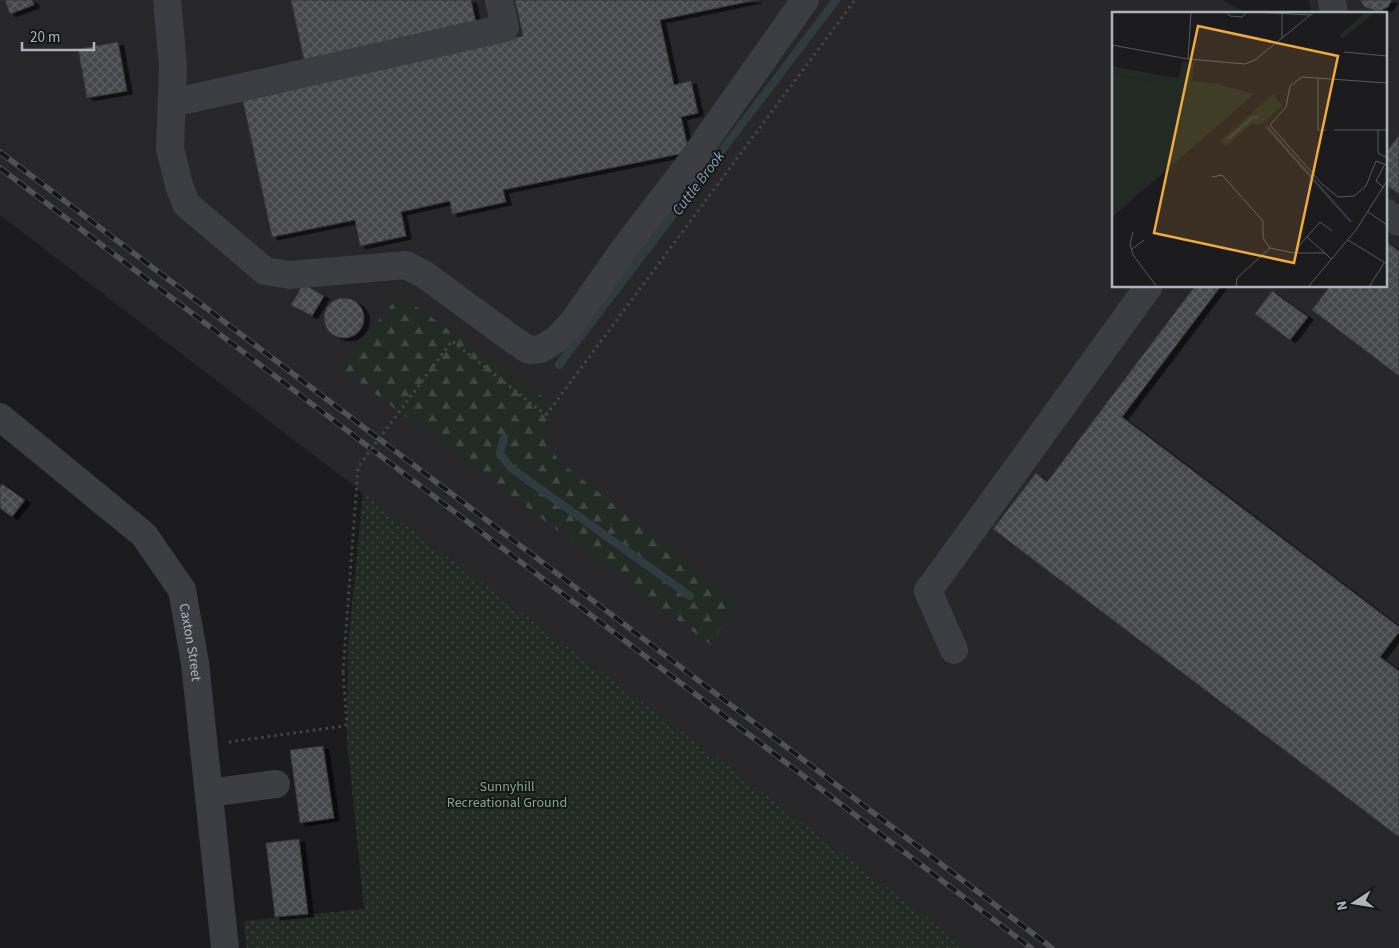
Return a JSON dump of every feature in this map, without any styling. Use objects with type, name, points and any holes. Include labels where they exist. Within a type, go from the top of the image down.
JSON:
[{"type":"street","points":[[167,0],[173,67],[170,148],[179,185],[186,204],[265,271],[290,275],[406,265],[425,275],[529,350],[541,349],[557,339],[573,322],[625,248],[687,168],[805,0]]},
{"type":"street","points":[[172,103],[505,28],[499,0]]},
{"type":"street","points":[[1386,213],[1399,222]]},
{"type":"street","points":[[954,650],[928,591],[1148,288]]},
{"type":"street","name":"Caxton Street","points":[[0,417],[144,535],[182,590],[195,663],[225,948]]},
{"type":"street","points":[[209,793],[276,784]]},
{"type":"path","points":[[204,745],[344,726],[347,724],[343,672],[358,467],[452,341],[546,415],[855,0]]},
{"type":"shaded area","points":[[0,0],[1223,0],[1244,12],[1112,12],[1112,288],[1386,288],[1386,12],[1311,12],[1309,0],[1399,0],[1399,948],[967,948],[702,746],[363,493],[0,215]]},
{"type":"green space","points":[[400,295],[549,401],[547,443],[559,461],[736,601],[711,645],[339,367]]},
{"type":"green space","name":"Sunnyhill Recreational Ground","points":[[363,493],[702,746],[967,948],[246,948],[244,921],[364,909],[347,739],[348,646]]},
{"type":"building","points":[[5,0],[32,0],[34,5],[10,14]]},
{"type":"building","points":[[291,0],[471,0],[476,23],[304,60]]},
{"type":"building","points":[[515,0],[756,0],[660,20],[674,85],[691,81],[698,113],[681,117],[689,152],[503,190],[506,202],[452,214],[450,201],[401,212],[406,236],[360,246],[355,220],[272,237],[243,101],[523,36]]},
{"type":"building","points":[[1360,0],[1392,0],[1388,7],[1376,11],[1365,7]]},
{"type":"building","points":[[118,42],[127,91],[87,98],[78,49]]},
{"type":"building","points":[[1399,135],[1399,194],[1386,185],[1386,152]]},
{"type":"building","points":[[1386,242],[1399,251],[1399,376],[1312,310],[1328,288],[1386,288]]},
{"type":"building","points":[[303,284],[324,296],[312,316],[291,305]]},
{"type":"building","points":[[1193,288],[1219,288],[1122,417],[1399,627],[1399,632],[1380,657],[1399,671],[1399,837],[993,529],[1036,473],[1047,482]]},
{"type":"building","points":[[1272,291],[1308,317],[1290,340],[1255,314]]},
{"type":"building","points":[[348,298],[355,301],[361,307],[364,318],[363,326],[355,335],[348,338],[340,338],[333,335],[325,326],[324,314],[327,307],[336,299]]},
{"type":"building","points":[[2,484],[25,500],[12,517],[0,508],[0,487]]},
{"type":"building","points":[[323,746],[334,818],[300,823],[290,750]]},
{"type":"building","points":[[299,839],[308,914],[275,917],[266,843]]},
{"type":"waterway","name":"Cuttle Brook","points":[[559,365],[836,0]]},
{"type":"waterway","name":"Cuttle Brook","points":[[504,438],[500,454],[511,468],[690,596]]},
{"type":"railway","points":[[0,152],[1052,948]]},
{"type":"railway","points":[[0,168],[1031,948]]}]
